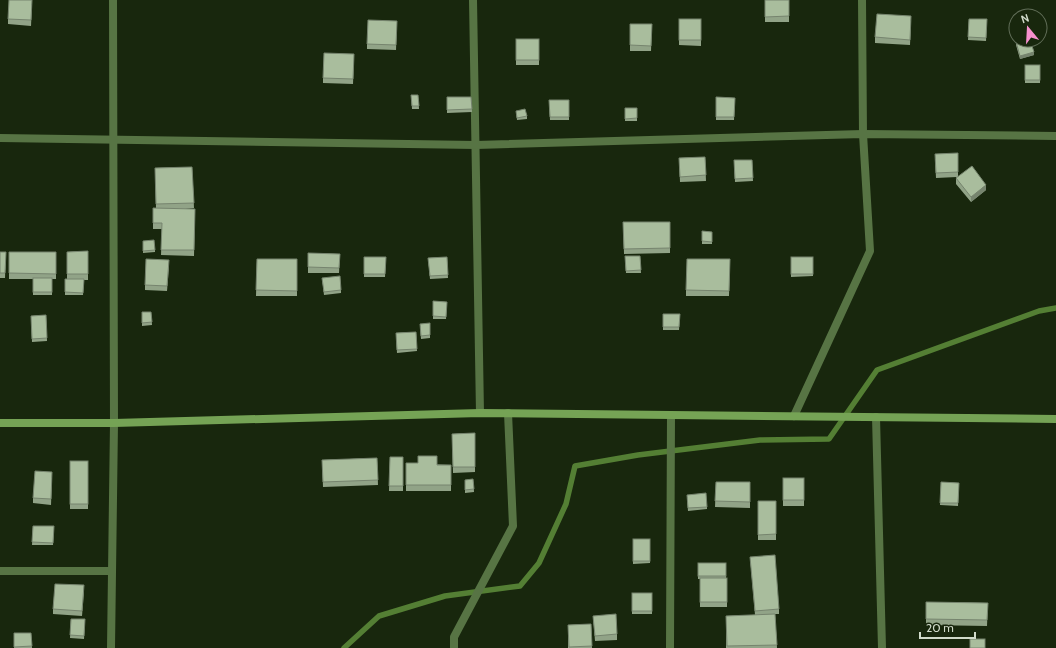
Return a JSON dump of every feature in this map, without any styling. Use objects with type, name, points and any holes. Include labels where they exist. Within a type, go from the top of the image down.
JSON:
[{"type":"main road","points":[[0,423],[114,423],[480,413],[1056,419]]},
{"type":"street","points":[[111,648],[114,423],[113,0]]},
{"type":"street","points":[[473,0],[480,413]]},
{"type":"street","points":[[794,416],[870,251],[863,134],[862,0]]},
{"type":"street","points":[[0,138],[476,144],[863,134],[1056,136]]},
{"type":"street","points":[[454,648],[454,637],[513,526],[508,413]]},
{"type":"street","points":[[670,648],[671,415]]},
{"type":"street","points":[[876,417],[882,648]]},
{"type":"street","points":[[0,571],[112,571]]},
{"type":"building","points":[[9,0],[32,0],[31,20],[8,19]]},
{"type":"building","points":[[765,0],[789,0],[789,16],[765,17]]},
{"type":"building","points":[[877,14],[911,16],[910,40],[875,37]]},
{"type":"building","points":[[679,19],[701,19],[701,40],[679,40]]},
{"type":"building","points":[[969,19],[987,19],[986,38],[968,37]]},
{"type":"building","points":[[368,20],[397,21],[396,45],[367,44]]},
{"type":"building","points":[[630,24],[652,24],[651,46],[630,45]]},
{"type":"building","points":[[516,39],[539,39],[539,60],[516,60]]},
{"type":"building","points":[[1018,48],[1033,48],[1034,52],[1020,56]]},
{"type":"building","points":[[324,53],[354,54],[353,79],[323,78]]},
{"type":"building","points":[[1025,65],[1040,65],[1040,80],[1025,80]]},
{"type":"building","points":[[411,95],[418,95],[419,106],[412,106]]},
{"type":"building","points":[[447,97],[471,97],[472,109],[447,110]]},
{"type":"building","points":[[716,97],[735,98],[734,117],[716,117]]},
{"type":"building","points":[[549,100],[569,100],[569,117],[550,117]]},
{"type":"building","points":[[625,108],[637,108],[637,118],[625,119]]},
{"type":"building","points":[[525,109],[527,116],[517,118],[516,111]]},
{"type":"building","points":[[958,153],[958,172],[936,173],[935,154]]},
{"type":"building","points":[[705,157],[706,175],[680,177],[679,158]]},
{"type":"building","points":[[734,160],[752,160],[753,178],[735,179]]},
{"type":"building","points":[[972,166],[986,185],[971,197],[956,178]]},
{"type":"building","points":[[192,167],[194,203],[156,204],[155,168]]},
{"type":"building","points":[[153,208],[195,209],[194,250],[161,250],[162,223],[153,223]]},
{"type":"building","points":[[623,222],[670,222],[670,248],[624,249]]},
{"type":"building","points":[[702,231],[712,232],[712,242],[702,241]]},
{"type":"building","points":[[154,240],[155,250],[143,251],[143,241]]},
{"type":"building","points":[[88,251],[88,274],[67,274],[67,252]]},
{"type":"building","points":[[0,252],[6,252],[5,273],[0,273]]},
{"type":"building","points":[[9,252],[56,252],[56,274],[9,273]]},
{"type":"building","points":[[308,253],[340,254],[339,268],[308,267]]},
{"type":"building","points":[[625,256],[640,256],[641,270],[626,271]]},
{"type":"building","points":[[364,257],[386,257],[385,274],[364,274]]},
{"type":"building","points":[[447,257],[448,275],[430,276],[428,258]]},
{"type":"building","points":[[791,257],[813,257],[813,274],[791,274]]},
{"type":"building","points":[[146,259],[169,260],[167,286],[145,285]]},
{"type":"building","points":[[257,259],[297,259],[297,291],[256,290]]},
{"type":"building","points":[[687,259],[730,259],[729,291],[686,290]]},
{"type":"building","points":[[340,276],[341,290],[324,292],[322,278]]},
{"type":"building","points":[[33,278],[52,278],[52,292],[33,292]]},
{"type":"building","points":[[65,279],[84,279],[83,293],[65,292]]},
{"type":"building","points":[[433,301],[447,302],[446,317],[433,316]]},
{"type":"building","points":[[142,312],[151,312],[152,322],[142,323]]},
{"type":"building","points":[[663,314],[680,314],[679,327],[663,327]]},
{"type":"building","points":[[46,315],[47,338],[32,339],[31,316]]},
{"type":"building","points":[[430,323],[430,335],[421,336],[420,324]]},
{"type":"building","points":[[416,332],[417,349],[397,350],[396,333]]},
{"type":"building","points":[[475,433],[475,467],[453,467],[452,434]]},
{"type":"building","points":[[418,456],[437,456],[437,465],[451,465],[451,485],[406,485],[406,463],[418,463]]},
{"type":"building","points":[[390,457],[403,457],[403,486],[389,486]]},
{"type":"building","points":[[377,458],[378,480],[323,482],[322,460]]},
{"type":"building","points":[[70,461],[88,461],[88,504],[70,504]]},
{"type":"building","points":[[35,471],[52,472],[51,499],[33,498]]},
{"type":"building","points":[[783,478],[804,478],[804,500],[783,500]]},
{"type":"building","points":[[473,479],[474,489],[465,490],[465,480]]},
{"type":"building","points":[[716,482],[750,482],[750,502],[715,501]]},
{"type":"building","points":[[941,482],[959,483],[958,503],[940,503]]},
{"type":"building","points":[[706,493],[707,507],[688,508],[687,495]]},
{"type":"building","points":[[758,501],[776,501],[776,534],[758,535]]},
{"type":"building","points":[[33,526],[54,526],[53,543],[32,542]]},
{"type":"building","points":[[633,539],[650,539],[650,561],[633,561]]},
{"type":"building","points":[[775,555],[779,609],[755,611],[750,557]]},
{"type":"building","points":[[698,563],[726,563],[726,576],[698,576]]},
{"type":"building","points":[[700,578],[727,578],[727,602],[700,602]]},
{"type":"building","points":[[55,584],[84,585],[82,611],[53,609]]},
{"type":"building","points":[[632,593],[652,593],[652,611],[632,611]]},
{"type":"building","points":[[926,602],[988,603],[987,620],[926,619]]},
{"type":"building","points":[[616,614],[617,634],[595,636],[593,616]]},
{"type":"building","points":[[775,614],[777,645],[727,646],[726,616]]},
{"type":"building","points":[[71,619],[85,619],[84,636],[70,635]]},
{"type":"building","points":[[591,624],[592,646],[569,647],[568,625]]},
{"type":"building","points":[[14,633],[31,633],[32,646],[14,647]]},
{"type":"building","points":[[970,639],[985,639],[985,648],[970,648]]},
{"type":"waterway","points":[[344,648],[379,616],[445,596],[520,586],[539,563],[566,504],[575,466],[638,455],[760,440],[829,439],[877,370],[1039,311],[1056,308]]}]
